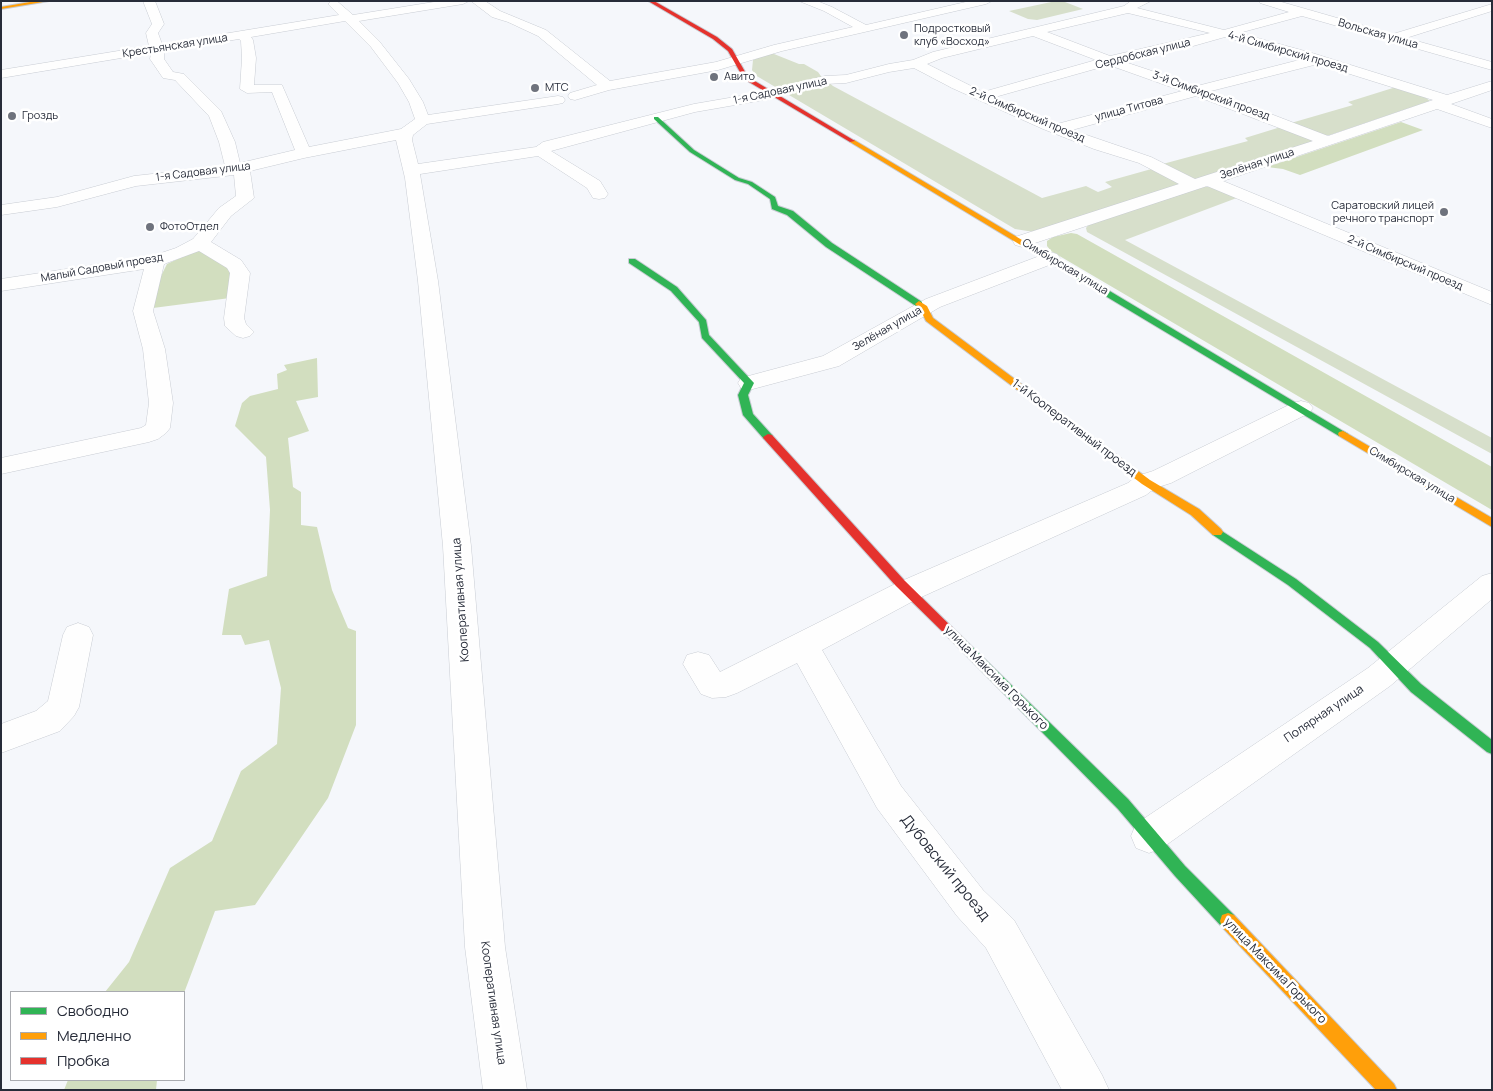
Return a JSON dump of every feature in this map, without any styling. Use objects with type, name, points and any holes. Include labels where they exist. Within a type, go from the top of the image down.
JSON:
[{"type":"street","points":[[1,8],[47,1]]},
{"type":"street","points":[[149,1],[158,24],[152,33],[158,49],[157,58],[168,75],[179,77],[216,114],[238,169],[245,198],[224,212],[200,243],[234,264],[240,273],[234,318],[236,326],[242,332]]},
{"type":"street","points":[[331,1],[375,44],[404,82],[416,102],[414,126]]},
{"type":"street","name":"Крестьянская улица","points":[[1,74],[463,1]]},
{"type":"street","points":[[477,1],[496,14],[542,33],[608,86]]},
{"type":"street","name":"Симбирская улица","points":[[650,1],[715,38],[730,50],[746,78],[1492,523]]},
{"type":"street","points":[[805,1],[828,9],[863,28]]},
{"type":"street","points":[[946,1],[962,6]]},
{"type":"street","points":[[575,96],[608,86],[718,66],[778,48],[986,1]]},
{"type":"street","name":"Вольская улица","points":[[1264,1],[1277,5],[1301,7],[1392,38],[1492,66]]},
{"type":"street","name":"1-я Садовая улица","points":[[411,170],[541,151],[549,145],[694,108],[772,93],[825,80],[846,79],[889,68],[916,64],[938,55],[1037,33],[1043,29],[1136,4]]},
{"type":"street","name":"4-й Симбирский проезд","points":[[1136,4],[1223,33],[1317,60],[1442,102],[1492,124]]},
{"type":"street","name":"Сердобская улица","points":[[983,96],[1223,33],[1301,7]]},
{"type":"street","points":[[1392,38],[1492,7]]},
{"type":"street","name":"3-й Симбирский проезд","points":[[1037,33],[1277,120],[1328,141]]},
{"type":"street","points":[[242,35],[247,40],[249,58],[247,89],[278,88],[304,152]]},
{"type":"street","name":"улица Титова","points":[[1057,128],[1317,60]]},
{"type":"street","name":"2-й Симбирский проезд","points":[[916,64],[983,96],[1100,146],[1145,160],[1492,299]]},
{"type":"street","name":"Зелёная улица","points":[[1022,241],[1492,85]]},
{"type":"street","name":"1-я Садовая улица","points":[[1,210],[57,202],[134,181],[238,169],[414,126],[558,100]]},
{"type":"street","name":"1-й Кооперативный проезд","points":[[656,118],[692,151],[737,180],[750,183],[773,198],[775,207],[790,213],[830,245],[924,308],[929,319],[1146,482],[1195,512],[1212,529],[1292,582],[1374,645],[1416,688],[1492,748]]},
{"type":"street","name":"Кооперативная улица","points":[[414,126],[404,140],[411,170],[428,281],[457,546],[485,947],[505,1090]]},
{"type":"street","points":[[541,151],[594,185],[599,194]]},
{"type":"street","name":"Малый Садовый проезд","points":[[1,284],[155,261],[183,252],[200,243]]},
{"type":"street","name":"Зелёная улица","points":[[749,383],[832,361],[924,308],[1050,258]]},
{"type":"street","points":[[1,466],[149,434],[158,428],[161,403],[154,349],[144,311],[155,261]]},
{"type":"street","points":[[632,261],[674,289],[704,322],[705,336],[749,383]]},
{"type":"street","name":"улица Максима Горького","points":[[749,383],[743,395],[748,415],[907,591],[1123,804],[1180,870],[1388,1090]]},
{"type":"street","points":[[698,664],[712,685],[726,684],[907,591],[1137,489],[1146,482],[1162,477],[1302,408]]},
{"type":"street","name":"Полярная улица","points":[[1149,836],[1394,666],[1492,583]]},
{"type":"street","points":[[1,739],[48,721],[63,707],[78,635]]},
{"type":"street","name":"Дубовский проезд","points":[[805,645],[813,663],[889,797],[970,903],[1000,934],[1087,1090]]},
{"type":"green space","points":[[1056,1],[1065,2],[1083,9],[1037,20],[1028,19],[1009,11]]},
{"type":"green space","points":[[769,52],[799,64],[804,64],[818,72],[823,79],[777,88],[755,75],[752,70],[753,60]]},
{"type":"green space","points":[[828,82],[1042,198],[1086,186],[1098,192],[1112,187],[1105,182],[1155,168],[1182,184],[1034,232],[1015,229],[789,95],[793,91],[823,87]]},
{"type":"green space","points":[[1396,87],[1425,97],[1430,101],[1330,135],[1322,135],[1291,123],[1353,105],[1348,102]]},
{"type":"green space","points":[[1401,122],[1423,130],[1300,175],[1283,169],[1267,167]]},
{"type":"green space","points":[[1284,126],[1312,140],[1311,142],[1193,181],[1159,165],[1248,141],[1245,138]]},
{"type":"green space","points":[[1204,187],[1211,187],[1242,196],[1125,240],[1492,438],[1492,454],[1087,232],[1086,228],[1089,224]]},
{"type":"green space","points":[[1071,233],[1077,234],[1492,467],[1492,510],[1051,251],[1047,246],[1047,241],[1053,237]]},
{"type":"green space","points":[[199,249],[236,273],[230,298],[153,308],[158,282],[167,264]]},
{"type":"green space","points":[[317,358],[318,397],[296,401],[309,431],[288,438],[293,487],[301,492],[301,525],[317,527],[332,590],[348,628],[356,631],[356,725],[328,798],[255,905],[215,911],[185,991],[106,991],[129,962],[170,868],[212,841],[241,771],[277,744],[281,688],[269,640],[245,645],[241,635],[222,635],[229,589],[267,576],[270,510],[266,457],[235,426],[242,403],[250,396],[278,389],[277,374],[287,370],[284,365]]},
{"type":"green space","points":[[68,1081],[157,1081],[156,1090],[64,1090]]},
{"type":"traffic: fast","points":[[656,118],[692,151],[737,179],[750,183],[773,198],[775,207],[790,213],[829,245],[919,304]]},
{"type":"traffic: fast","points":[[632,261],[674,289],[703,322],[705,336],[749,383],[743,395],[748,415],[768,437]]},
{"type":"traffic: fast","points":[[1060,265],[1343,434]]},
{"type":"traffic: fast","points":[[1217,532],[1292,582],[1374,645],[1416,688],[1492,748]]},
{"type":"traffic: fast","points":[[957,639],[1123,804],[1180,871],[1228,921]]},
{"type":"traffic: slow","points":[[1,8],[47,1]]},
{"type":"traffic: slow","points":[[852,141],[1060,265]]},
{"type":"traffic: slow","points":[[919,304],[924,308],[929,319],[1146,482],[1195,512],[1217,532]]},
{"type":"traffic: slow","points":[[1343,434],[1492,523]]},
{"type":"traffic: slow","points":[[1228,921],[1388,1090]]},
{"type":"traffic: jam","points":[[650,1],[715,38],[730,50],[746,78],[852,141]]},
{"type":"traffic: jam","points":[[768,437],[900,583],[957,639]]},
{"type":"place","name":"Подростковый клуб «Восход»","points":[[904,35]]},
{"type":"place","name":"Авито","points":[[714,77]]},
{"type":"place","name":"МТС","points":[[535,88]]},
{"type":"place","name":"Гроздь","points":[[12,116]]},
{"type":"place","name":"Саратовский лицей речного транспорт","points":[[1444,212]]},
{"type":"place","name":"ФотоОтдел","points":[[150,227]]}]
